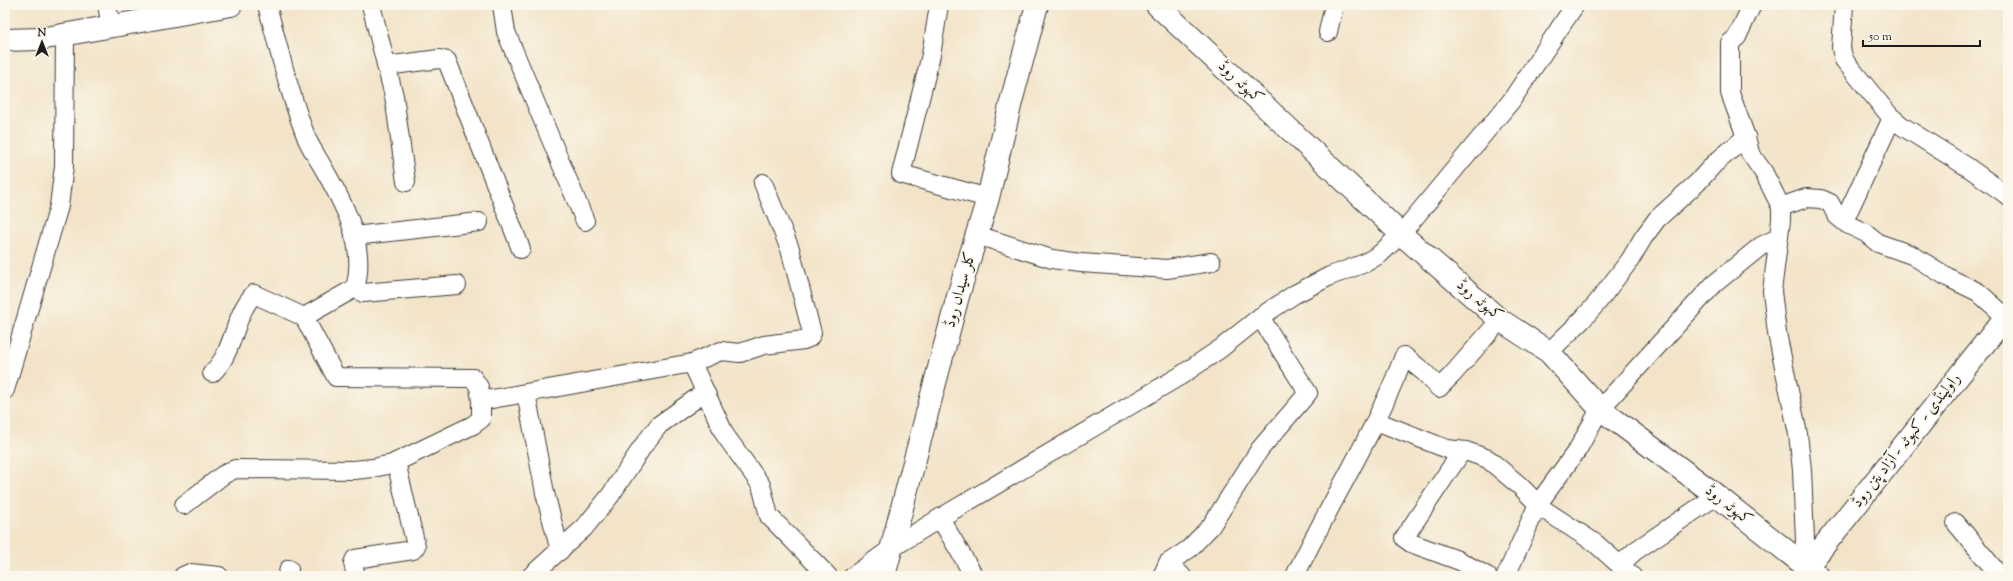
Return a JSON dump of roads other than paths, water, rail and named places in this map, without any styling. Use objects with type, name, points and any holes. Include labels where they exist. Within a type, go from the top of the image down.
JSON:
[{"type":"main road","points":[[5,40],[40,39],[230,5]]},
{"type":"main road","name":"کلر سیداں روڈ","points":[[884,576],[958,296],[988,198],[1011,102],[1037,5]]},
{"type":"main road","name":"کہوٹہ روڈ","points":[[1157,5],[1401,234],[1500,320],[1549,352],[1600,409],[1716,496],[1809,569]]},
{"type":"main road","name":"راولپنڈی - کہوٹہ - آزاد پتن روڈ","points":[[1809,569],[2007,315]]},
{"type":"street","points":[[107,5],[111,27]]},
{"type":"street","points":[[267,5],[286,76],[308,140],[347,210],[359,258],[358,277],[355,288],[304,317]]},
{"type":"street","points":[[371,5],[394,96],[406,182]]},
{"type":"street","points":[[502,5],[506,32],[585,221]]},
{"type":"street","points":[[939,5],[931,55],[901,174],[988,198]]},
{"type":"street","points":[[1328,32],[1334,5]]},
{"type":"street","points":[[853,576],[892,548],[940,518],[1180,376],[1220,349],[1260,317],[1300,291],[1330,276],[1365,263],[1380,254],[1401,234],[1512,101],[1575,5]]},
{"type":"street","points":[[1752,5],[1737,37],[1730,43],[1730,94],[1746,137],[1750,154],[1764,173],[1781,207],[1772,291],[1777,333],[1798,434],[1802,470],[1805,540],[1809,569]]},
{"type":"street","points":[[1844,5],[1841,48],[1844,60],[1892,118],[2008,196]]},
{"type":"street","points":[[5,390],[59,206],[64,166],[65,35]]},
{"type":"street","points":[[386,66],[439,59],[448,61],[521,249]]},
{"type":"street","points":[[1844,221],[1892,118]]},
{"type":"street","points":[[1549,352],[1582,320],[1601,297],[1630,260],[1643,238],[1657,219],[1697,183],[1714,164],[1746,137]]},
{"type":"street","points":[[481,401],[692,363],[721,351],[740,353],[764,345],[804,340],[809,338],[812,333],[790,249],[763,183]]},
{"type":"street","points":[[1781,207],[1806,198],[1821,199],[1830,203],[1837,216],[1866,233],[1878,243],[1912,255],[1949,278],[1978,292],[2007,315]]},
{"type":"street","points":[[354,236],[479,222]]},
{"type":"street","points":[[977,235],[1052,259],[1073,262],[1167,268],[1211,262]]},
{"type":"street","points":[[1514,573],[1538,504],[1578,449],[1600,409],[1714,284],[1761,246],[1778,238]]},
{"type":"street","points":[[355,288],[363,293],[457,285]]},
{"type":"street","points":[[184,505],[223,475],[235,469],[354,470],[396,462],[473,426],[481,419],[479,387],[473,378],[355,379],[336,377],[304,317],[254,294],[245,306],[224,360],[212,373]]},
{"type":"street","points":[[1182,576],[1165,569],[1189,549],[1211,526],[1260,448],[1308,393],[1260,317]]},
{"type":"street","points":[[1295,576],[1348,471],[1376,421],[1404,356],[1424,372],[1439,388],[1500,320]]},
{"type":"street","points":[[692,363],[725,435],[761,485],[769,516],[828,576]]},
{"type":"street","points":[[531,576],[584,528],[610,496],[643,446],[659,425],[705,392]]},
{"type":"street","points":[[526,393],[545,494],[560,551]]},
{"type":"street","points":[[1376,421],[1447,449],[1462,451],[1488,459],[1538,504],[1569,527],[1595,543],[1626,570],[1635,551],[1716,496]]},
{"type":"street","points":[[1462,451],[1404,538],[1411,543],[1460,561],[1488,576]]},
{"type":"street","points":[[356,576],[353,563],[355,559],[413,550],[416,546],[396,462]]},
{"type":"street","points":[[940,518],[974,576]]},
{"type":"street","points":[[1956,523],[2000,576]]},
{"type":"street","points":[[183,576],[190,573],[219,576]]}]
